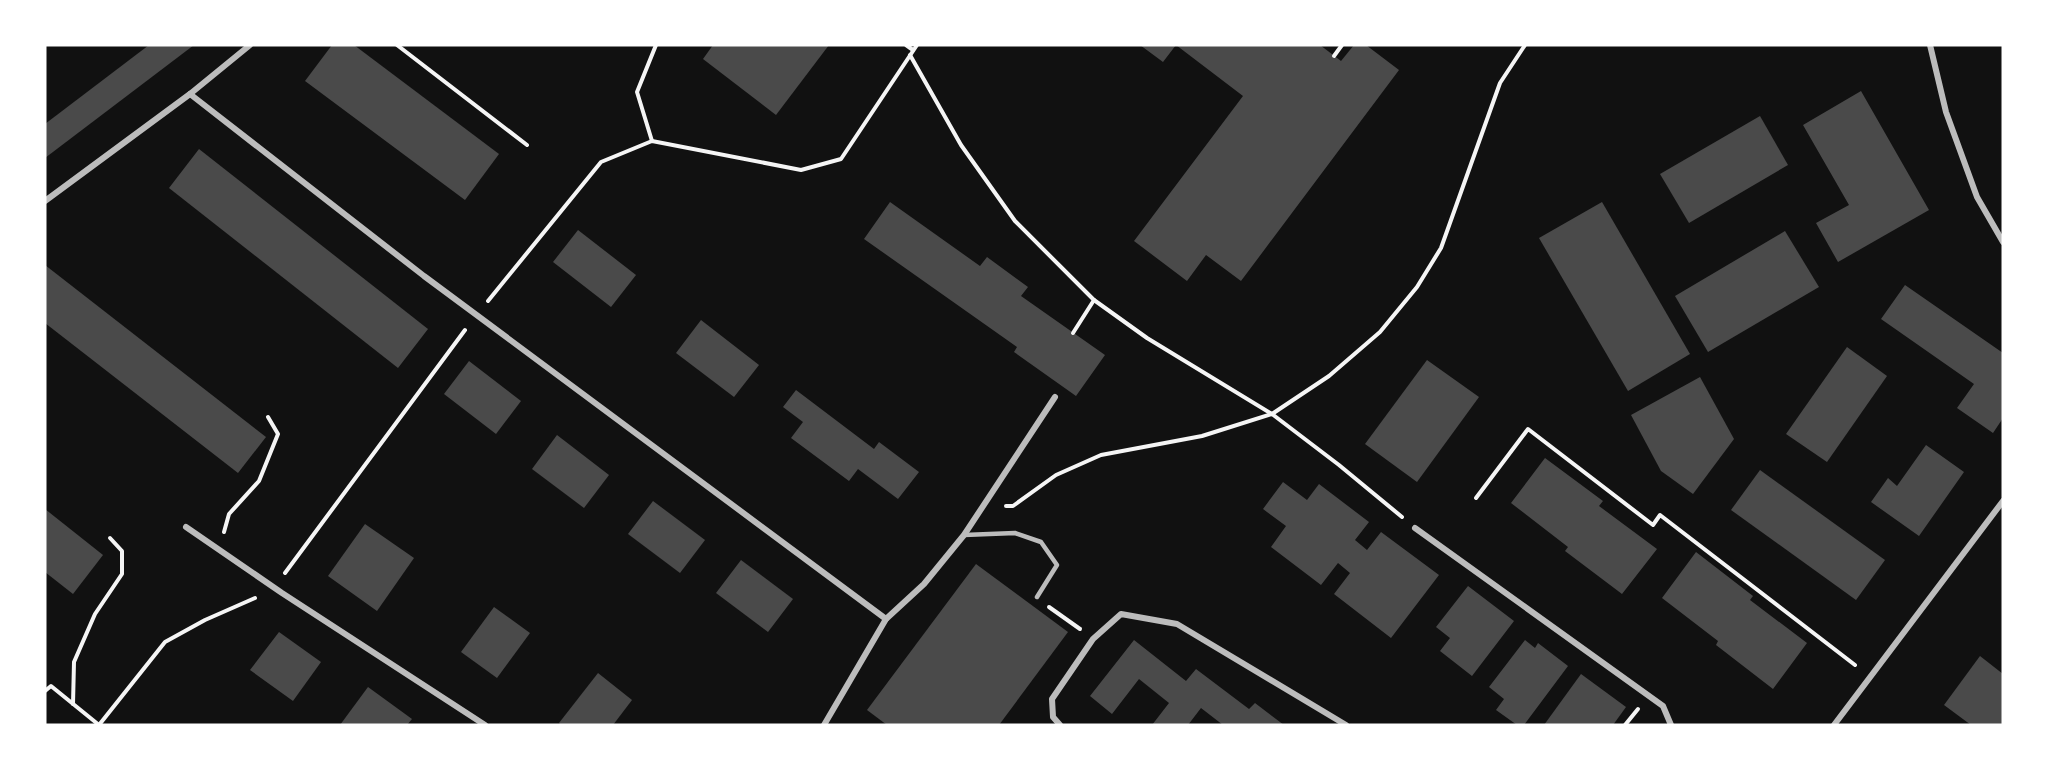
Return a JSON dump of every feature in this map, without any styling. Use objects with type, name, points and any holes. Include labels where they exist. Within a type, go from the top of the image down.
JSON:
[{"type":"street","points":[[45,201],[190,94],[250,45]]},
{"type":"street","points":[[1930,45],[1946,112],[1977,197],[2003,242]]},
{"type":"street","points":[[190,94],[476,315],[886,619]]},
{"type":"street","points":[[824,725],[886,619],[924,584],[964,535],[1055,397]]},
{"type":"street","points":[[1834,725],[2003,501]]},
{"type":"street","points":[[186,527],[274,588],[485,725]]},
{"type":"street","points":[[1415,528],[1663,706],[1671,725]]},
{"type":"street","points":[[1060,725],[1053,717],[1052,699],[1093,639],[1121,614],[1177,624],[1347,725]]},
{"type":"lane","points":[[964,535],[1015,533],[1041,542],[1057,565],[1037,597]]},
{"type":"path","points":[[397,45],[527,145]]},
{"type":"path","points":[[652,141],[637,92],[656,45]]},
{"type":"path","points":[[906,45],[961,145],[1015,221],[1094,300],[1147,338],[1272,414],[1339,465],[1415,528]]},
{"type":"path","points":[[45,691],[51,686],[99,725],[165,642],[204,620],[274,588],[476,315],[601,162],[652,141],[801,170],[841,159],[917,45]]},
{"type":"path","points":[[981,508],[1013,506],[1056,475],[1101,455],[1202,436],[1272,414],[1338,369],[1380,332],[1417,287],[1441,248],[1500,83],[1525,45]]},
{"type":"path","points":[[1334,56],[1340,46]]},
{"type":"path","points":[[1074,333],[1094,300]]},
{"type":"path","points":[[219,550],[229,514],[259,481],[278,435],[268,417]]},
{"type":"path","points":[[1476,498],[1528,429],[1653,525],[1660,515],[1870,677]]},
{"type":"path","points":[[73,704],[74,662],[95,614],[122,574],[122,551],[110,538]]},
{"type":"path","points":[[1037,597],[1093,639]]},
{"type":"building","points":[[149,45],[194,45],[45,158],[45,124]]},
{"type":"building","points":[[332,45],[354,45],[499,154],[465,200],[305,81]]},
{"type":"building","points":[[713,45],[829,45],[776,115],[703,59]]},
{"type":"building","points":[[1140,45],[1176,45],[1163,62]]},
{"type":"building","points":[[1176,45],[1320,45],[1341,61],[1354,45],[1366,45],[1399,70],[1241,281],[1206,255],[1187,281],[1134,241],[1243,96]]},
{"type":"building","points":[[1861,91],[1929,210],[1838,262],[1816,223],[1849,205],[1803,125]]},
{"type":"building","points":[[1760,116],[1788,165],[1689,223],[1660,174]]},
{"type":"building","points":[[199,149],[428,329],[398,368],[169,188]]},
{"type":"building","points":[[890,202],[980,266],[987,257],[1028,287],[1021,296],[1105,355],[1076,396],[1014,352],[1017,347],[864,239]]},
{"type":"building","points":[[1602,202],[1690,354],[1628,391],[1539,238]]},
{"type":"building","points":[[578,230],[636,275],[611,307],[553,262]]},
{"type":"building","points":[[1785,231],[1819,287],[1708,352],[1675,296]]},
{"type":"building","points":[[45,265],[266,437],[238,473],[45,323]]},
{"type":"building","points":[[1905,285],[2003,353],[2003,418],[1993,433],[1957,408],[1974,384],[1881,319]]},
{"type":"building","points":[[701,320],[759,365],[734,397],[676,353]]},
{"type":"building","points":[[1847,347],[1887,376],[1827,462],[1786,434]]},
{"type":"building","points":[[1427,360],[1479,397],[1417,482],[1365,444]]},
{"type":"building","points":[[469,361],[521,401],[496,434],[444,394]]},
{"type":"building","points":[[1700,377],[1734,439],[1693,494],[1661,471],[1631,415]]},
{"type":"building","points":[[796,390],[874,449],[879,442],[919,472],[898,499],[858,469],[849,481],[791,438],[803,422],[783,407]]},
{"type":"building","points":[[557,435],[609,475],[584,508],[532,469]]},
{"type":"building","points":[[1926,445],[1964,472],[1919,536],[1871,502],[1888,478],[1897,486]]},
{"type":"building","points":[[1545,458],[1603,501],[1599,506],[1657,549],[1622,594],[1565,551],[1568,547],[1511,503]]},
{"type":"building","points":[[1760,470],[1885,560],[1856,600],[1731,510]]},
{"type":"building","points":[[1283,482],[1307,500],[1319,484],[1369,522],[1355,540],[1367,550],[1381,532],[1439,575],[1391,638],[1334,594],[1350,573],[1338,563],[1321,585],[1271,547],[1286,526],[1263,509]]},
{"type":"building","points":[[653,501],[705,540],[680,573],[628,534]]},
{"type":"building","points":[[45,509],[103,555],[73,594],[45,572]]},
{"type":"building","points":[[365,524],[414,558],[377,611],[328,576]]},
{"type":"building","points":[[1696,552],[1753,596],[1750,600],[1807,643],[1773,689],[1716,645],[1718,641],[1662,598]]},
{"type":"building","points":[[741,560],[793,599],[768,632],[716,593]]},
{"type":"building","points":[[976,564],[1068,632],[999,725],[887,725],[867,710]]},
{"type":"building","points":[[1468,586],[1514,621],[1472,676],[1440,651],[1450,638],[1436,627]]},
{"type":"building","points":[[494,607],[530,633],[497,678],[461,652]]},
{"type":"building","points":[[279,632],[321,662],[293,701],[250,670]]},
{"type":"building","points":[[1134,640],[1186,681],[1196,669],[1249,709],[1255,703],[1284,725],[1223,725],[1201,708],[1188,725],[1152,725],[1169,703],[1139,679],[1112,714],[1090,696]]},
{"type":"building","points":[[1525,640],[1535,648],[1538,643],[1568,666],[1524,725],[1517,725],[1496,710],[1504,699],[1489,687]]},
{"type":"building","points":[[1980,656],[2003,674],[2003,725],[1971,725],[1944,705]]},
{"type":"building","points":[[598,673],[632,700],[613,725],[561,725],[559,723]]},
{"type":"building","points":[[1581,674],[1626,707],[1613,725],[1544,725]]},
{"type":"building","points":[[368,687],[412,719],[407,725],[340,725]]}]
